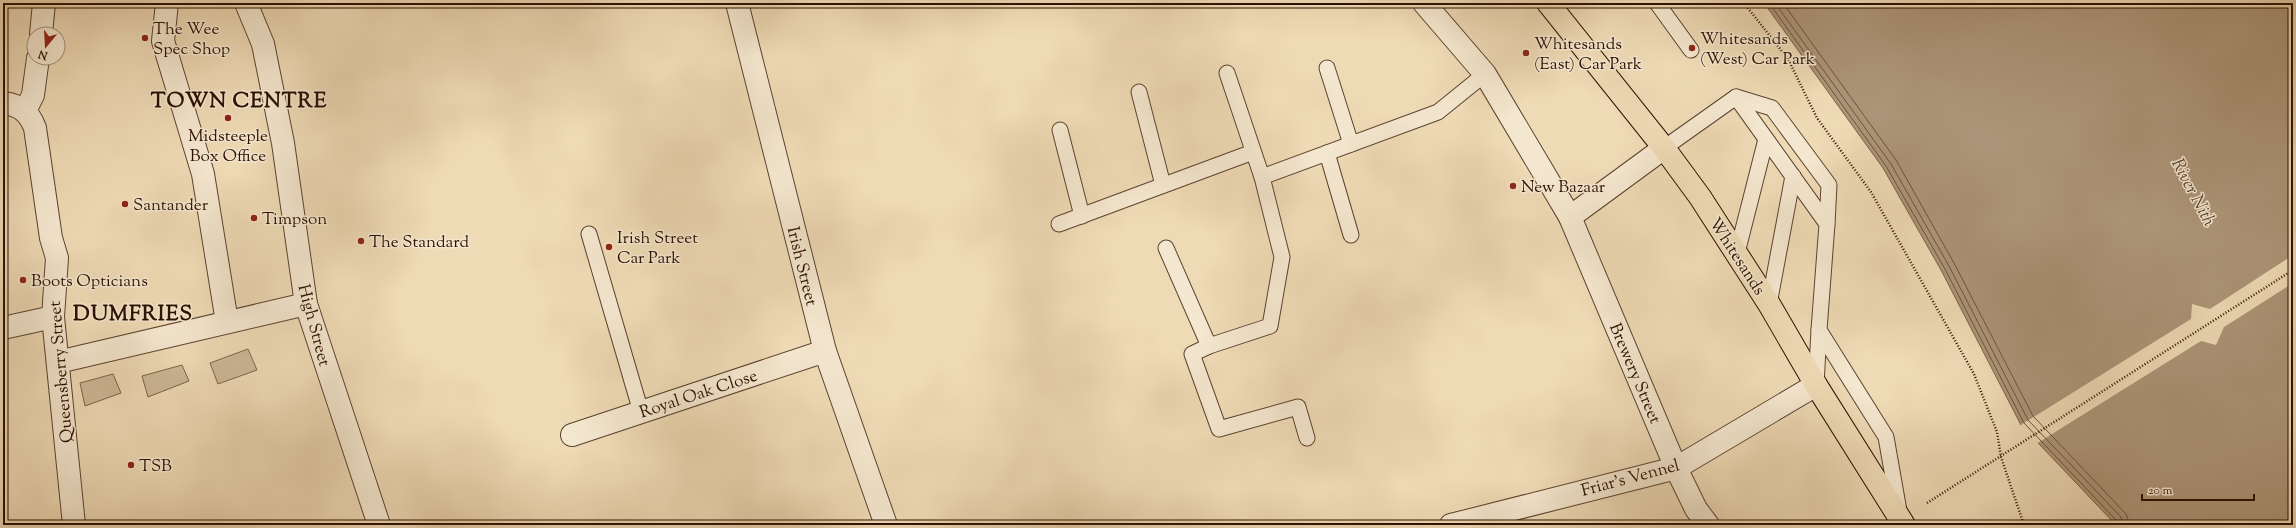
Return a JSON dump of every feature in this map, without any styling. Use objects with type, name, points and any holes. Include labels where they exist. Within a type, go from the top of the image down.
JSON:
[{"type":"main road","name":"Whitesands","points":[[1548,3],[1664,148],[1737,253],[1769,304],[1816,385],[1902,522]]},
{"type":"street","points":[[42,26],[44,3]]},
{"type":"street","points":[[167,3],[163,41],[203,174],[227,322]]},
{"type":"street","name":"High Street","points":[[246,3],[263,44],[280,127],[306,304],[379,525]]},
{"type":"street","name":"Irish Street","points":[[737,3],[825,351],[886,525]]},
{"type":"street","name":"Brewery Street","points":[[1424,3],[1485,74],[1570,217],[1676,468],[1696,509],[1708,525]]},
{"type":"street","points":[[3,103],[16,105],[25,111],[33,95],[37,66]]},
{"type":"street","name":"Queensberry Street","points":[[25,111],[31,116],[35,128],[50,238],[56,258],[53,317],[74,525]]},
{"type":"street","points":[[1570,217],[1664,148]]},
{"type":"street","points":[[58,362],[306,304]]},
{"type":"street","points":[[3,328],[53,317]]},
{"type":"street","name":"Royal Oak Close","points":[[572,435],[825,351]]},
{"type":"street","name":"Friar's Vennel","points":[[1451,525],[1676,468],[1816,385]]},
{"type":"lane","points":[[1657,3],[1691,50]]},
{"type":"lane","points":[[1327,68],[1351,144]]},
{"type":"lane","points":[[1227,73],[1262,178],[1282,256],[1270,326],[1209,346],[1192,354],[1219,429],[1298,407],[1308,438]]},
{"type":"lane","points":[[1262,178],[1438,112],[1485,74]]},
{"type":"lane","points":[[1140,92],[1163,185]]},
{"type":"lane","points":[[1664,148],[1736,96]]},
{"type":"lane","points":[[1736,96],[1827,224]]},
{"type":"lane","points":[[1736,96],[1772,108],[1829,186],[1816,385]]},
{"type":"lane","points":[[1060,130],[1082,216]]},
{"type":"lane","points":[[1737,253],[1766,139]]},
{"type":"lane","points":[[1059,224],[1253,152]]},
{"type":"lane","points":[[1327,153],[1352,235]]},
{"type":"lane","points":[[1769,304],[1793,176]]},
{"type":"lane","points":[[590,234],[641,412]]},
{"type":"lane","points":[[1166,248],[1209,346]]},
{"type":"lane","points":[[1819,330],[1886,437],[1902,522]]},
{"type":"path","points":[[1744,3],[1788,59],[1817,118],[1870,192],[1974,374],[1996,432],[2002,457],[2024,525]]},
{"type":"path","points":[[1902,522],[2027,440],[2293,270]]},
{"type":"shaded area","points":[[248,349],[257,370],[218,384],[210,363]]},
{"type":"shaded area","points":[[182,365],[189,381],[148,397],[142,376]]},
{"type":"shaded area","points":[[113,374],[121,393],[85,406],[80,383]]},
{"type":"water","name":"River Nith","points":[[1764,3],[2293,3],[2293,525],[2116,525],[2021,425],[1941,270],[1883,168]]},
{"type":"pier","points":[[2293,255],[2293,283],[2224,327],[2216,345],[2201,341],[2036,444],[2019,426],[2191,319],[2192,304],[2210,309]]},
{"type":"place","name":"The Wee Spec Shop","points":[[145,38]]},
{"type":"place","name":"Whitesands (West) Car Park","points":[[1692,48]]},
{"type":"place","name":"Whitesands (East) Car Park","points":[[1526,53]]},
{"type":"place","name":"Midsteeple Box Office","points":[[228,118]]},
{"type":"place","name":"New Bazaar","points":[[1513,186]]},
{"type":"place","name":"Santander","points":[[125,204]]},
{"type":"place","name":"Timpson","points":[[254,218]]},
{"type":"place","name":"The Standard","points":[[361,241]]},
{"type":"place","name":"Irish Street Car Park","points":[[609,247]]},
{"type":"place","name":"Boots Opticians","points":[[23,280]]},
{"type":"place","name":"TSB","points":[[131,465]]},
{"type":"district","name":"TOWN CENTRE","points":[[239,100]]},
{"type":"district","name":"DUMFRIES","points":[[133,313]]}]
